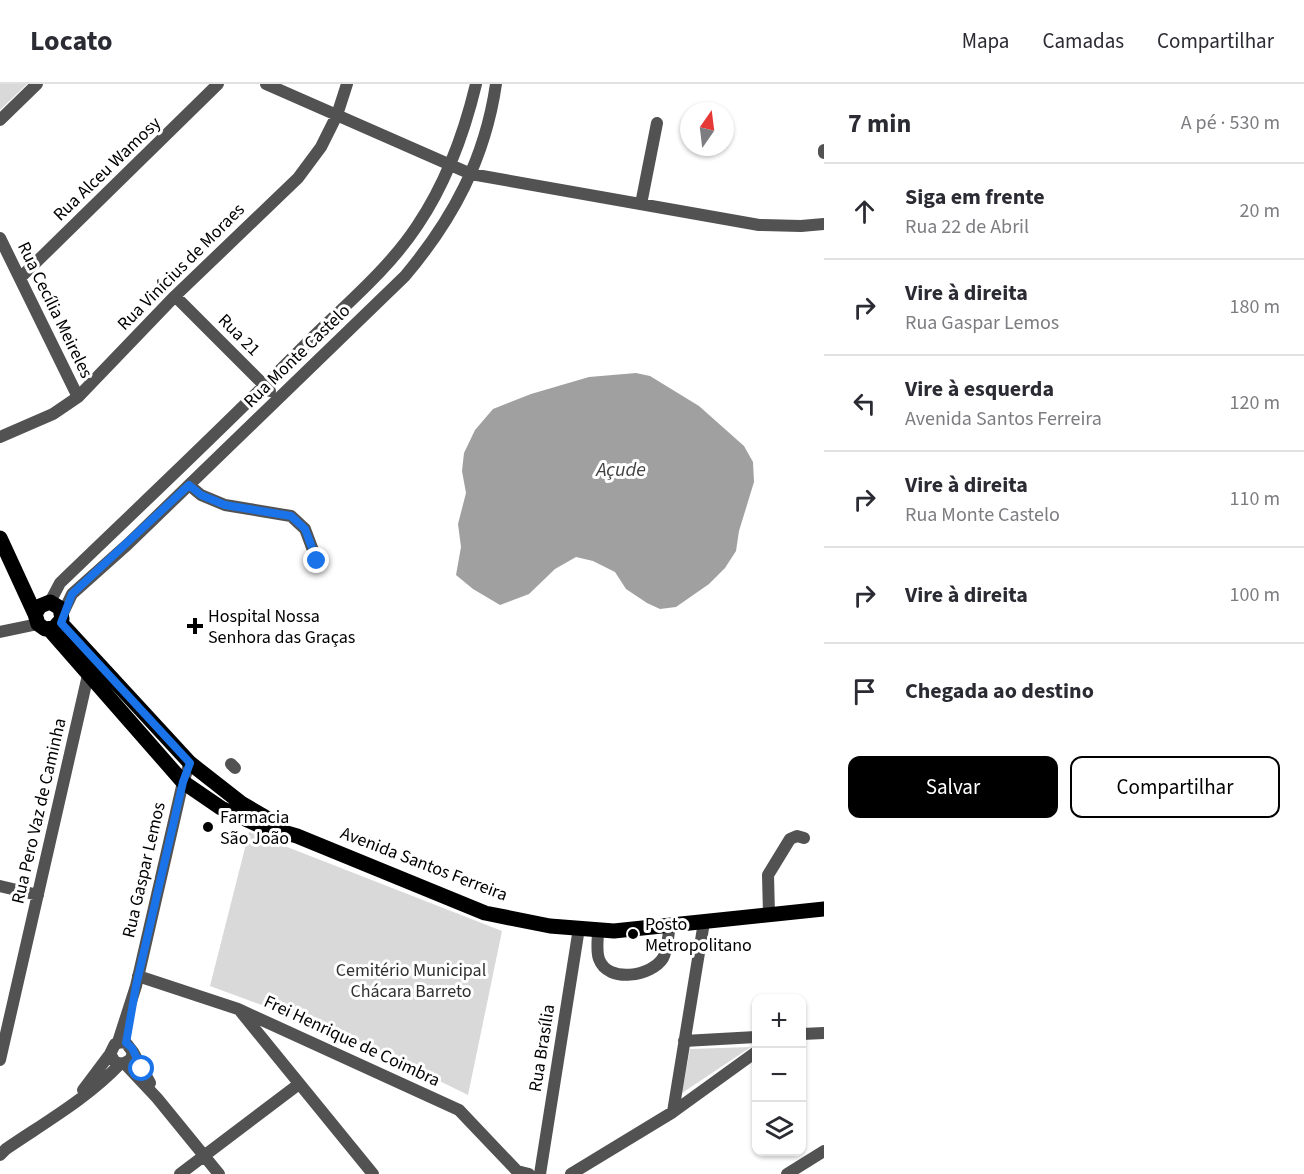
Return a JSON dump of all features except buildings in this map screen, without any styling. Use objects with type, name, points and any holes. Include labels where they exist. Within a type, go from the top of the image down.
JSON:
[{"type":"main road","name":"Avenida Santos Ferreira","points":[[0,538],[9,557],[88,675],[183,782],[221,808],[256,824],[297,836],[486,913],[550,926],[614,931],[824,909]]},
{"type":"main road","name":"Avenida Santos Ferreira","points":[[48,616],[190,763],[241,803],[297,836]]},
{"type":"street","points":[[0,120],[37,84]]},
{"type":"street","name":"Rua Alceu Wamosy","points":[[20,278],[218,84]]},
{"type":"street","points":[[266,84],[471,174],[759,225],[824,224]]},
{"type":"street","name":"Rua Vinícius de Moraes","points":[[0,436],[53,414],[78,397],[176,296],[298,178],[321,147],[337,115],[347,84]]},
{"type":"street","name":"Rua Monte Castelo","points":[[48,616],[60,583],[264,386],[392,258],[416,228],[435,198],[466,125],[476,84]]},
{"type":"street","name":"Rua Monte Castelo","points":[[48,616],[189,485],[405,276],[432,244],[471,174],[486,129],[496,84]]},
{"type":"street","points":[[641,204],[657,123]]},
{"type":"street","name":"Rua Cecília Meireles","points":[[0,238],[78,397]]},
{"type":"street","name":"Rua 21","points":[[176,296],[278,399]]},
{"type":"street","points":[[189,485],[201,495],[225,505],[291,516],[305,529],[317,561]]},
{"type":"street","points":[[0,632],[48,616]]},
{"type":"street","name":"Rua Pero Vaz de Caminha","points":[[0,1060],[88,675]]},
{"type":"street","name":"Rua Gaspar Lemos","points":[[126,1046],[137,981],[183,782],[190,763]]},
{"type":"street","points":[[769,915],[768,874],[790,839],[797,836],[804,838]]},
{"type":"street","points":[[0,886],[38,895]]},
{"type":"street","points":[[673,1112],[704,922]]},
{"type":"street","points":[[598,931],[598,958],[604,967],[619,975],[645,972],[658,965],[664,955],[670,926]]},
{"type":"street","name":"Rua Brasília","points":[[540,1174],[579,928]]},
{"type":"street","name":"Frei Henrique de Coimbra","points":[[137,981],[238,1009],[459,1110],[517,1171],[529,1174]]},
{"type":"street","points":[[238,1009],[373,1174]]},
{"type":"street","points":[[806,1034],[824,1033]]},
{"type":"street","points":[[684,1041],[752,1037]]},
{"type":"street","points":[[73,1103],[110,1054],[112,1047],[126,1046]]},
{"type":"street","points":[[0,1155],[131,1059],[126,1046]]},
{"type":"street","points":[[126,1046],[157,1098]]},
{"type":"street","points":[[110,1054],[112,1060],[123,1064],[157,1098],[219,1174]]},
{"type":"street","points":[[571,1174],[673,1112],[752,1055]]},
{"type":"street","points":[[180,1174],[299,1084]]},
{"type":"street","points":[[787,1174],[824,1151]]},
{"type":"green space","points":[[0,84],[27,84],[0,110]]},
{"type":"green space","name":"Cemitério Municipal Chácara Barreto","points":[[249,832],[502,931],[468,1095],[354,1039],[210,986]]},
{"type":"green space","points":[[751,1047],[682,1093],[690,1049]]},
{"type":"water","name":"Açude","points":[[636,373],[650,376],[699,406],[744,446],[753,462],[754,482],[739,531],[736,551],[725,568],[709,584],[676,607],[660,609],[626,589],[615,572],[593,561],[576,557],[555,569],[529,594],[500,605],[473,589],[456,575],[461,547],[458,524],[466,493],[462,471],[464,453],[475,430],[493,409],[531,394],[589,377]]},
{"type":"place","name":"Hospital Nossa Senhora das Graças","points":[[195,626]]},
{"type":"place","name":"Farmacia São João","points":[[208,827]]},
{"type":"place","name":"Posto Metropolitano","points":[[633,934]]},
{"type":"route","points":[[142,1069],[132,1048],[126,1043],[136,986],[183,782],[190,763],[61,623],[62,615],[72,594],[189,485],[201,495],[225,505],[291,516],[305,529],[317,561]]}]
